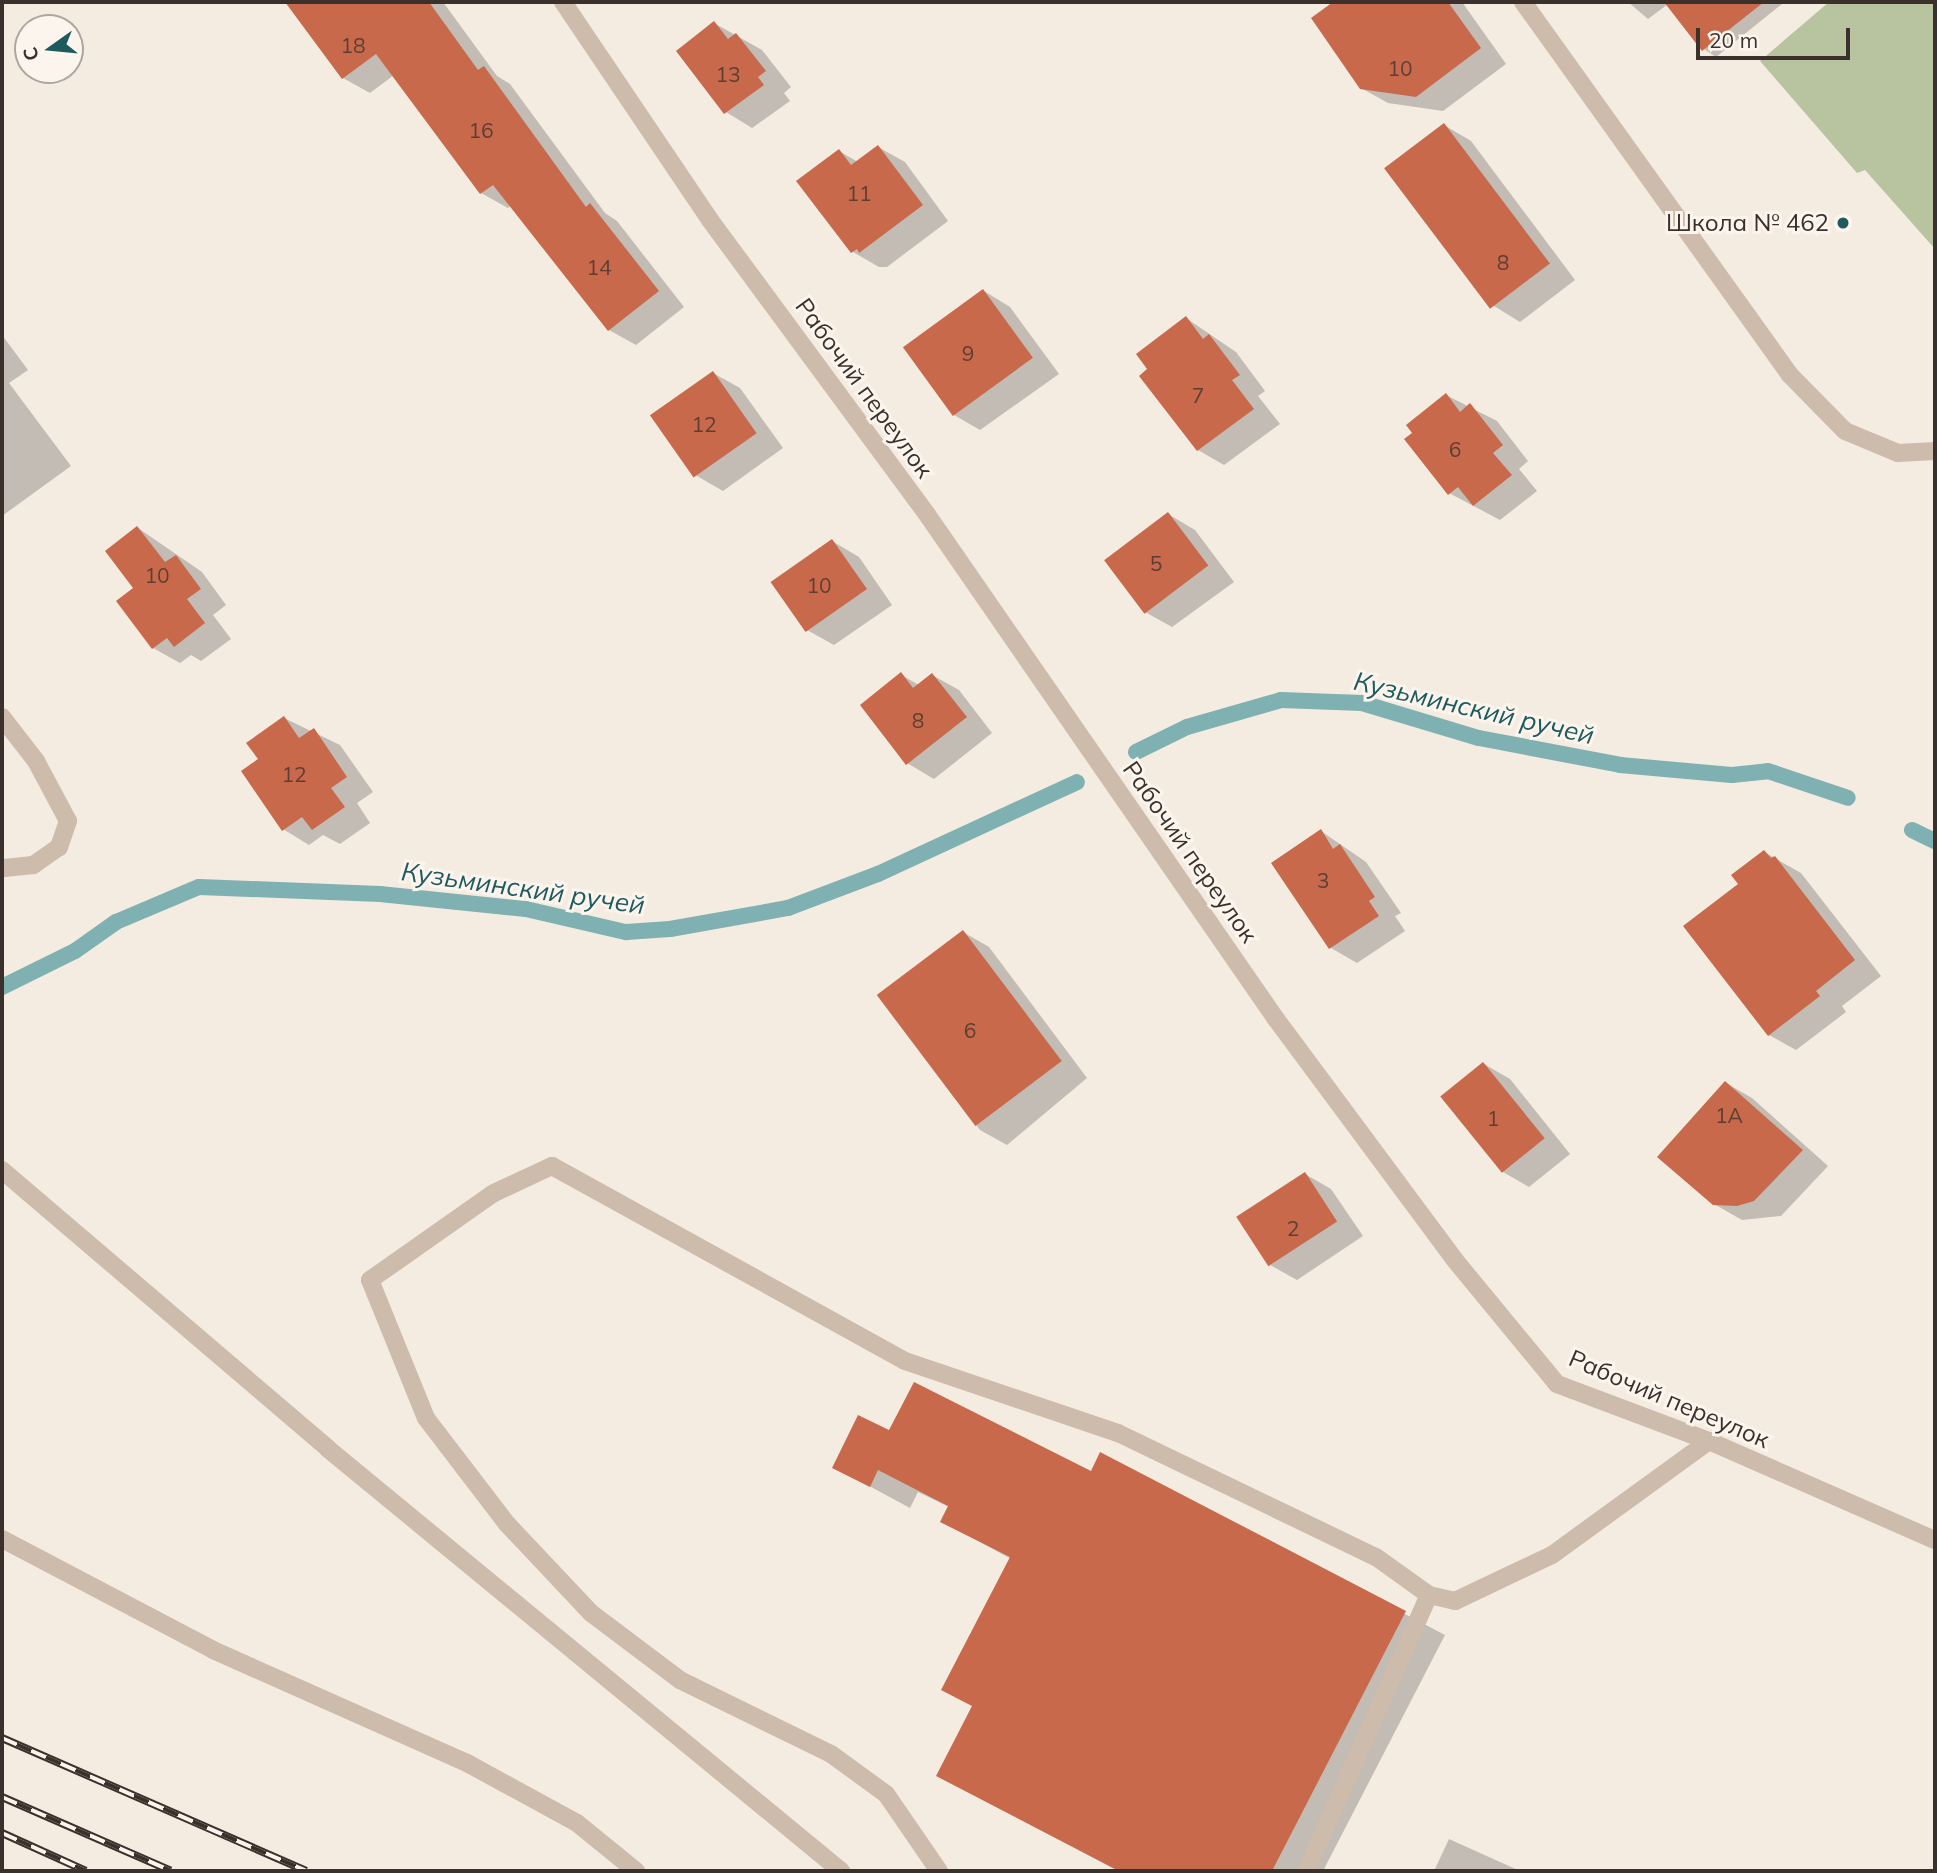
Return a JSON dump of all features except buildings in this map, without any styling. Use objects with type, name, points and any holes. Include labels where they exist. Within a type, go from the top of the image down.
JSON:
[{"type":"street","name":"Рабочий переулок","points":[[563,2],[710,220],[926,513],[1276,1019],[1454,1259],[1556,1384],[1709,1441],[1935,1540]]},
{"type":"street","points":[[1523,2],[1790,375],[1845,431],[1898,453],[1935,451]]},
{"type":"street","points":[[2,717],[36,761],[68,821],[59,847],[33,865],[2,868]]},
{"type":"street","points":[[939,1871],[886,1794],[831,1754],[680,1680],[591,1613],[507,1524],[426,1419],[370,1280],[494,1194],[552,1166],[905,1361],[1118,1433],[1376,1557],[1429,1595],[1455,1601],[1552,1555],[1709,1441]]},
{"type":"street","points":[[2,1170],[327,1448],[841,1871]]},
{"type":"street","points":[[2,1539],[212,1650],[467,1763],[577,1823],[636,1871]]},
{"type":"street","points":[[1306,1871],[1429,1595]]},
{"type":"green space","points":[[1829,2],[1935,2],[1935,249],[1865,170],[1857,173],[1760,61]]},
{"type":"waterway","name":"Кузьминский ручей","points":[[1136,752],[1187,727],[1281,700],[1362,703],[1479,738],[1620,765],[1732,775],[1768,771],[1848,798]]},
{"type":"waterway","name":"Кузьминский ручей","points":[[2,987],[75,951],[116,922],[199,887],[380,894],[526,909],[626,932],[670,929],[788,908],[878,874],[1077,782]]},
{"type":"waterway","name":"Кузьминский ручей","points":[[1912,830],[1935,841]]},
{"type":"railway","points":[[2,1738],[306,1871]]},
{"type":"railway","points":[[2,1797],[171,1871]]},
{"type":"railway","points":[[2,1833],[86,1871]]},
{"type":"place","name":"Школа № 462","points":[[1843,223]]}]
